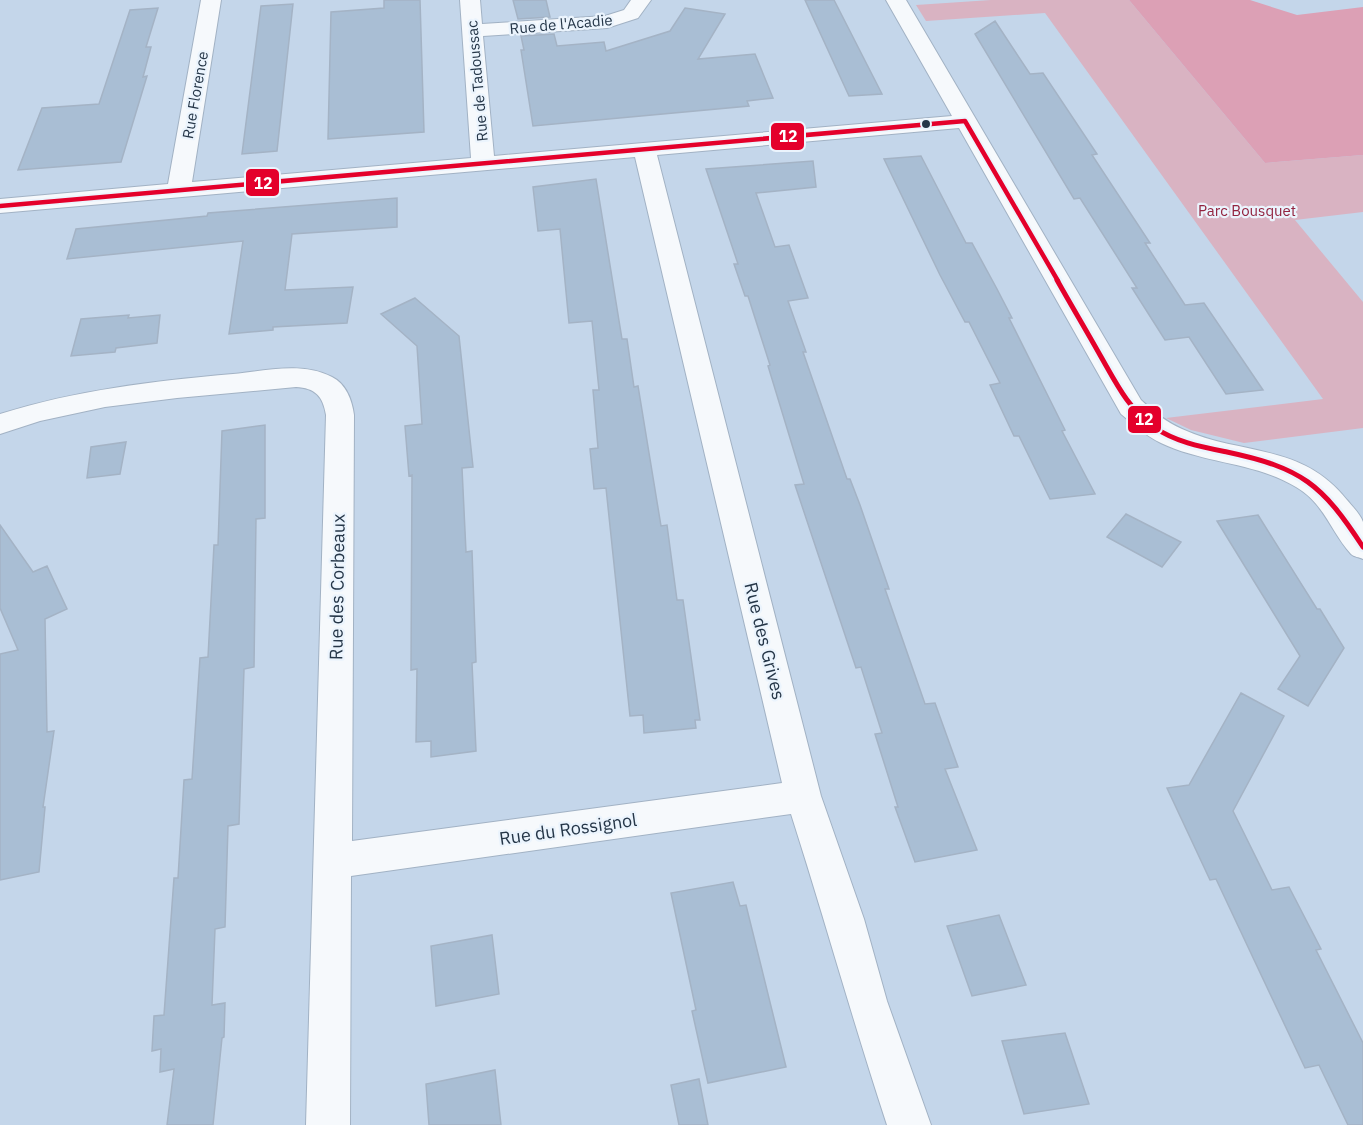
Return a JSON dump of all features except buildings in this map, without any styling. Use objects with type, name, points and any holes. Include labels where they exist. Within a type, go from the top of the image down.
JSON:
[{"type":"street","name":"Rue Florence","points":[[179,191],[211,0]]},
{"type":"street","name":"Rue de Tadoussac","points":[[470,0],[483,163]]},
{"type":"street","name":"Rue de l'Acadie","points":[[472,31],[614,20],[635,11],[641,0]]},
{"type":"street","points":[[896,0],[1126,400],[1138,415],[1155,429],[1177,440],[1201,448],[1274,464],[1299,474],[1329,498],[1363,547]]},
{"type":"street","points":[[0,207],[965,121]]},
{"type":"street","name":"Rue des Grives","points":[[644,149],[803,796],[909,1125]]},
{"type":"street","name":"Rue des Corbeaux","points":[[0,424],[60,406],[105,397],[285,378],[313,380],[333,391],[339,403],[328,1125]]},
{"type":"street","name":"Rue du Rossignol","points":[[333,861],[803,796]]},
{"type":"green space","name":"Parc Bousquet","points":[[991,0],[1129,0],[1265,163],[1363,155],[1363,212],[1295,220],[1363,302],[1363,428],[1244,443],[1191,430],[1166,418],[1323,399],[1045,13],[926,21],[916,5]]},
{"type":"shaded area","points":[[1129,0],[1250,0],[1297,15],[1363,7],[1363,155],[1265,163]]},
{"type":"transit line","name":"12","points":[[0,206],[965,121],[1126,400],[1134,410],[1153,426],[1181,440],[1255,458],[1308,480],[1332,502],[1363,547]]}]
